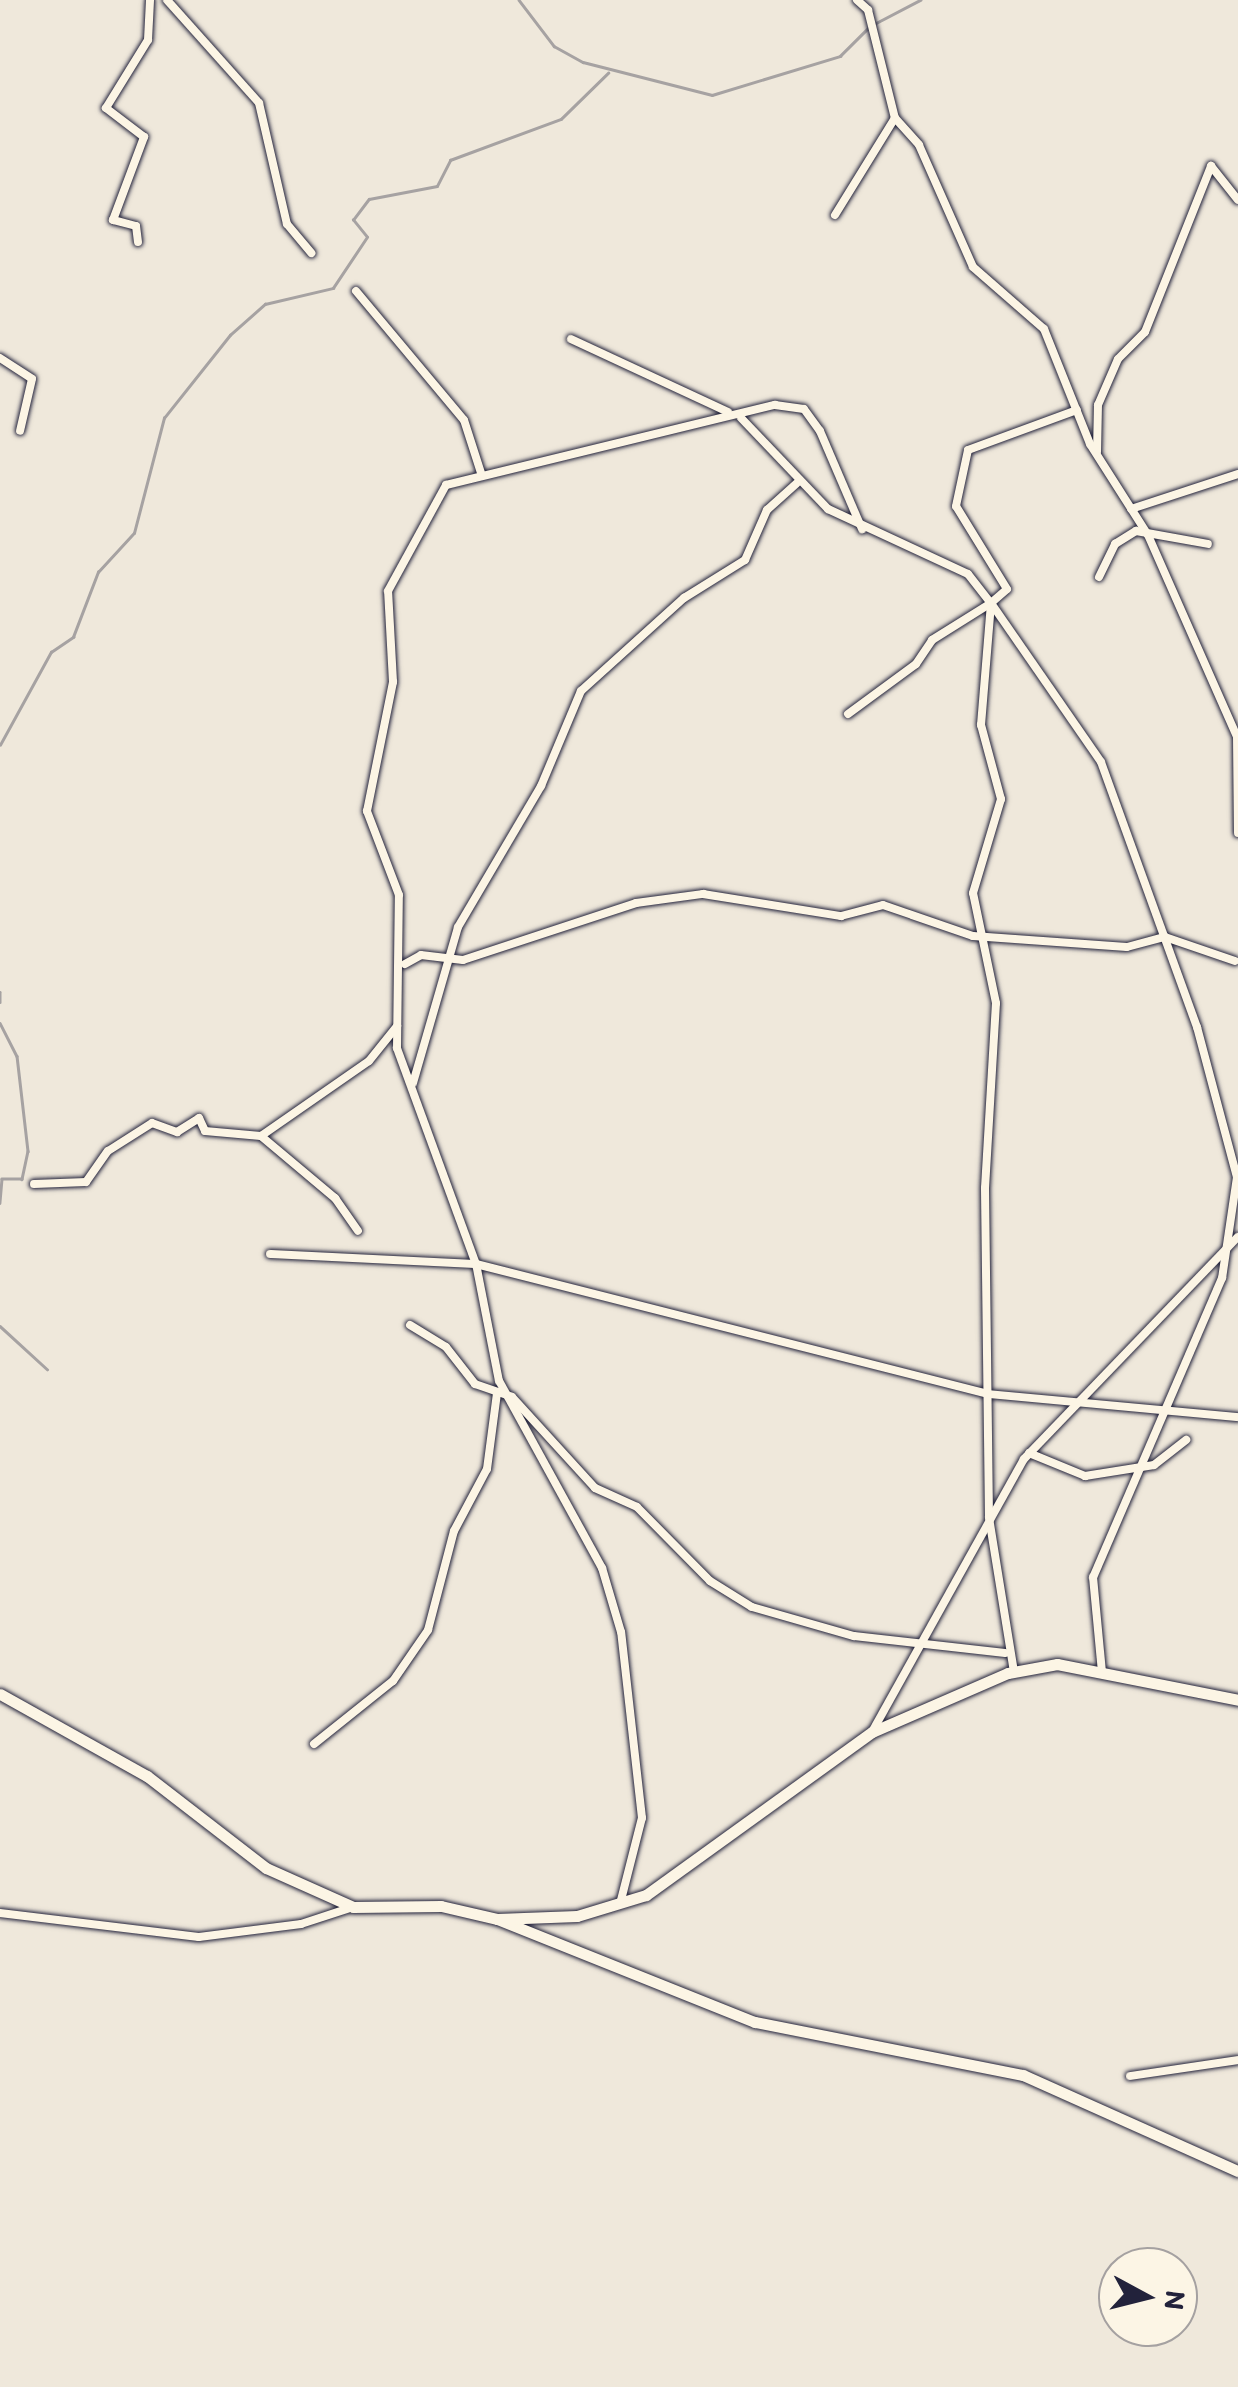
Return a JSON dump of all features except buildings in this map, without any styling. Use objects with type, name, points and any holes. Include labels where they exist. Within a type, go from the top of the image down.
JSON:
[{"type":"street","points":[[138,242],[136,226],[112,220],[144,136],[106,108],[148,40],[150,0]]},
{"type":"street","points":[[167,0],[259,103],[287,224],[311,253]]},
{"type":"street","points":[[857,0],[868,10],[895,118],[919,145],[973,266],[1044,329],[1096,454],[1148,535],[1238,738],[1238,833]]},
{"type":"street","points":[[835,215],[895,118]]},
{"type":"street","points":[[1096,454],[1098,406],[1118,359],[1146,332],[1211,166],[1238,200]]},
{"type":"street","points":[[356,291],[464,420],[481,473]]},
{"type":"street","points":[[571,339],[741,417],[797,483],[862,529],[968,574],[1101,762],[1165,937],[1237,1177],[1234,1240],[1134,1464],[1093,1578],[1102,1672]]},
{"type":"street","points":[[0,358],[32,380],[20,431]]},
{"type":"street","points":[[620,1904],[642,1818],[622,1632],[602,1568],[502,1393],[480,1324],[476,1264],[412,1088],[396,1026],[405,964],[399,895],[367,811],[393,682],[388,591],[446,486],[481,473],[625,448],[643,434],[721,414],[741,417],[775,405],[804,410],[862,529]]},
{"type":"street","points":[[848,714],[916,664],[932,640],[991,604],[1007,589],[956,506],[968,450],[1077,410]]},
{"type":"street","points":[[1132,509],[1238,474]]},
{"type":"street","points":[[412,1088],[478,883],[541,786],[581,691],[684,598],[745,560],[767,510],[797,483]]},
{"type":"street","points":[[1099,577],[1115,544],[1164,530],[1208,544]]},
{"type":"street","points":[[991,604],[981,724],[1001,799],[973,893],[985,934],[997,1075],[987,1111],[989,1517],[1005,1652],[1014,1672]]},
{"type":"street","points":[[405,964],[421,955],[451,960],[574,930],[587,917],[636,903],[703,894],[841,916],[882,906],[985,934],[1127,947],[1165,937],[1235,960]]},
{"type":"street","points":[[261,1136],[370,1061],[396,1026]]},
{"type":"street","points":[[34,1184],[86,1182],[108,1151],[152,1123],[177,1132],[200,1118],[205,1130],[261,1136],[358,1231]]},
{"type":"street","points":[[872,1732],[989,1517],[1029,1452],[1234,1240]]},
{"type":"street","points":[[270,1254],[476,1264],[988,1394],[1076,1405],[1161,1406],[1238,1418]]},
{"type":"street","points":[[410,1325],[502,1393],[595,1488],[637,1506],[710,1581],[752,1607],[854,1636],[1005,1652]]},
{"type":"street","points":[[314,1744],[393,1681],[428,1630],[454,1531],[487,1469],[502,1393]]},
{"type":"street","points":[[1029,1452],[1085,1476],[1134,1464],[1154,1465],[1186,1440]]},
{"type":"street","points":[[497,1919],[620,1904],[729,1844],[872,1732],[1014,1672],[1056,1664],[1238,1700]]},
{"type":"street","points":[[0,1694],[147,1776],[266,1868],[354,1907]]},
{"type":"street","points":[[0,1913],[199,1937],[301,1924],[354,1907],[441,1906],[497,1919],[755,2022],[946,2055],[1089,2097],[1238,2171]]},
{"type":"street","points":[[1130,2076],[1238,2060]]},
{"type":"waterway","points":[[519,0],[554,46],[583,62],[712,95],[840,56],[869,27]]},
{"type":"waterway","points":[[876,23],[920,0]]},
{"type":"waterway","points":[[0,745],[51,652],[73,637],[98,572],[134,533],[164,418],[230,335],[265,304],[333,288],[367,237],[353,220],[369,199],[437,186],[450,160],[561,119],[608,73]]},
{"type":"waterway","points":[[0,992],[0,1002]]},
{"type":"waterway","points":[[0,1023],[17,1056],[28,1151],[22,1179],[2,1179],[0,1203]]},
{"type":"waterway","points":[[0,1326],[47,1369]]}]
